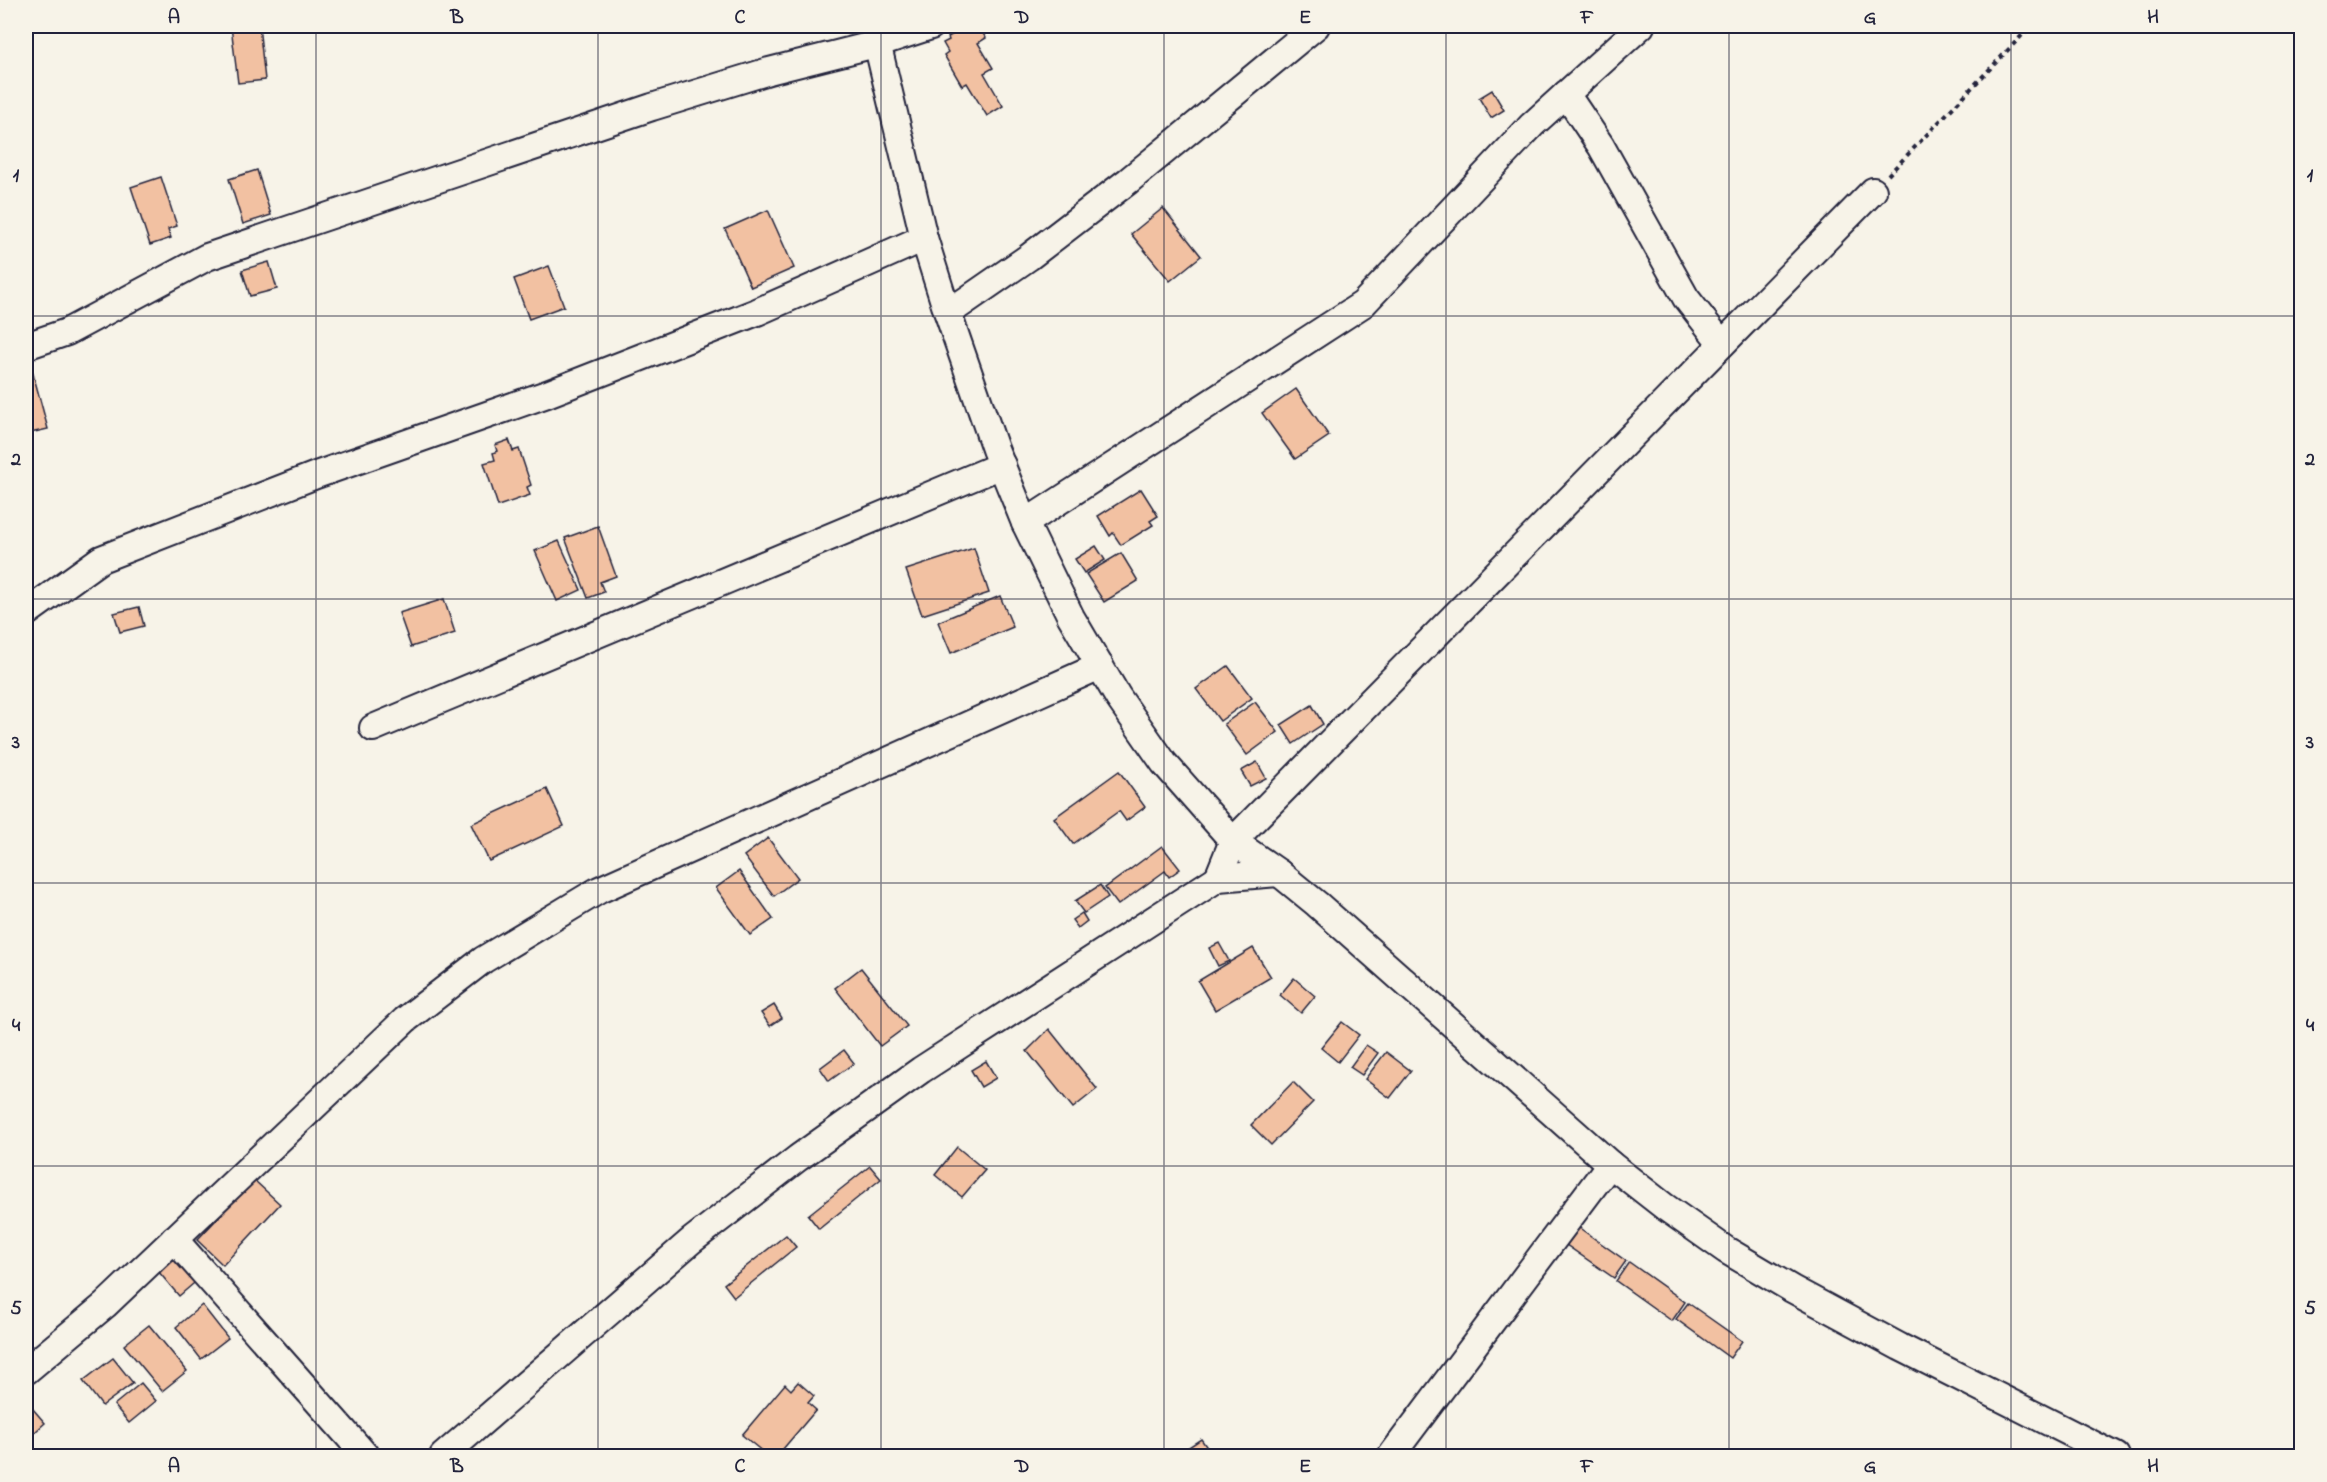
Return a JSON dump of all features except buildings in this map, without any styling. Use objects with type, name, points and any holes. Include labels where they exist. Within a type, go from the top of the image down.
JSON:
[{"type":"street","points":[[26,346],[67,332],[207,257],[652,107],[875,35],[931,26]]},
{"type":"street","points":[[948,313],[1029,257],[1119,188],[1316,26]]},
{"type":"street","points":[[1025,523],[1363,304],[1532,125],[1641,26]]},
{"type":"street","points":[[875,35],[924,238],[948,313],[1025,523],[1071,617],[1118,697],[1164,763],[1233,841],[1279,873],[1317,904],[1610,1164],[1665,1207],[1726,1250],[1792,1289],[1900,1347],[2116,1456]]},
{"type":"street","points":[[1566,94],[1601,146],[1686,298],[1722,344]]},
{"type":"street","points":[[1218,878],[1233,841],[1873,191]]},
{"type":"street","points":[[26,613],[101,559],[316,475],[558,390],[757,312],[924,238]]},
{"type":"street","points":[[373,728],[1002,465]]},
{"type":"street","points":[[26,1371],[105,1305],[405,1020],[483,960],[599,890],[1100,666]]},
{"type":"street","points":[[443,1456],[691,1241],[798,1158],[921,1070],[1218,878],[1279,873]]},
{"type":"street","points":[[1391,1456],[1610,1164]]},
{"type":"street","points":[[174,1239],[366,1456]]},
{"type":"path","points":[[1873,191],[2031,26]]}]
